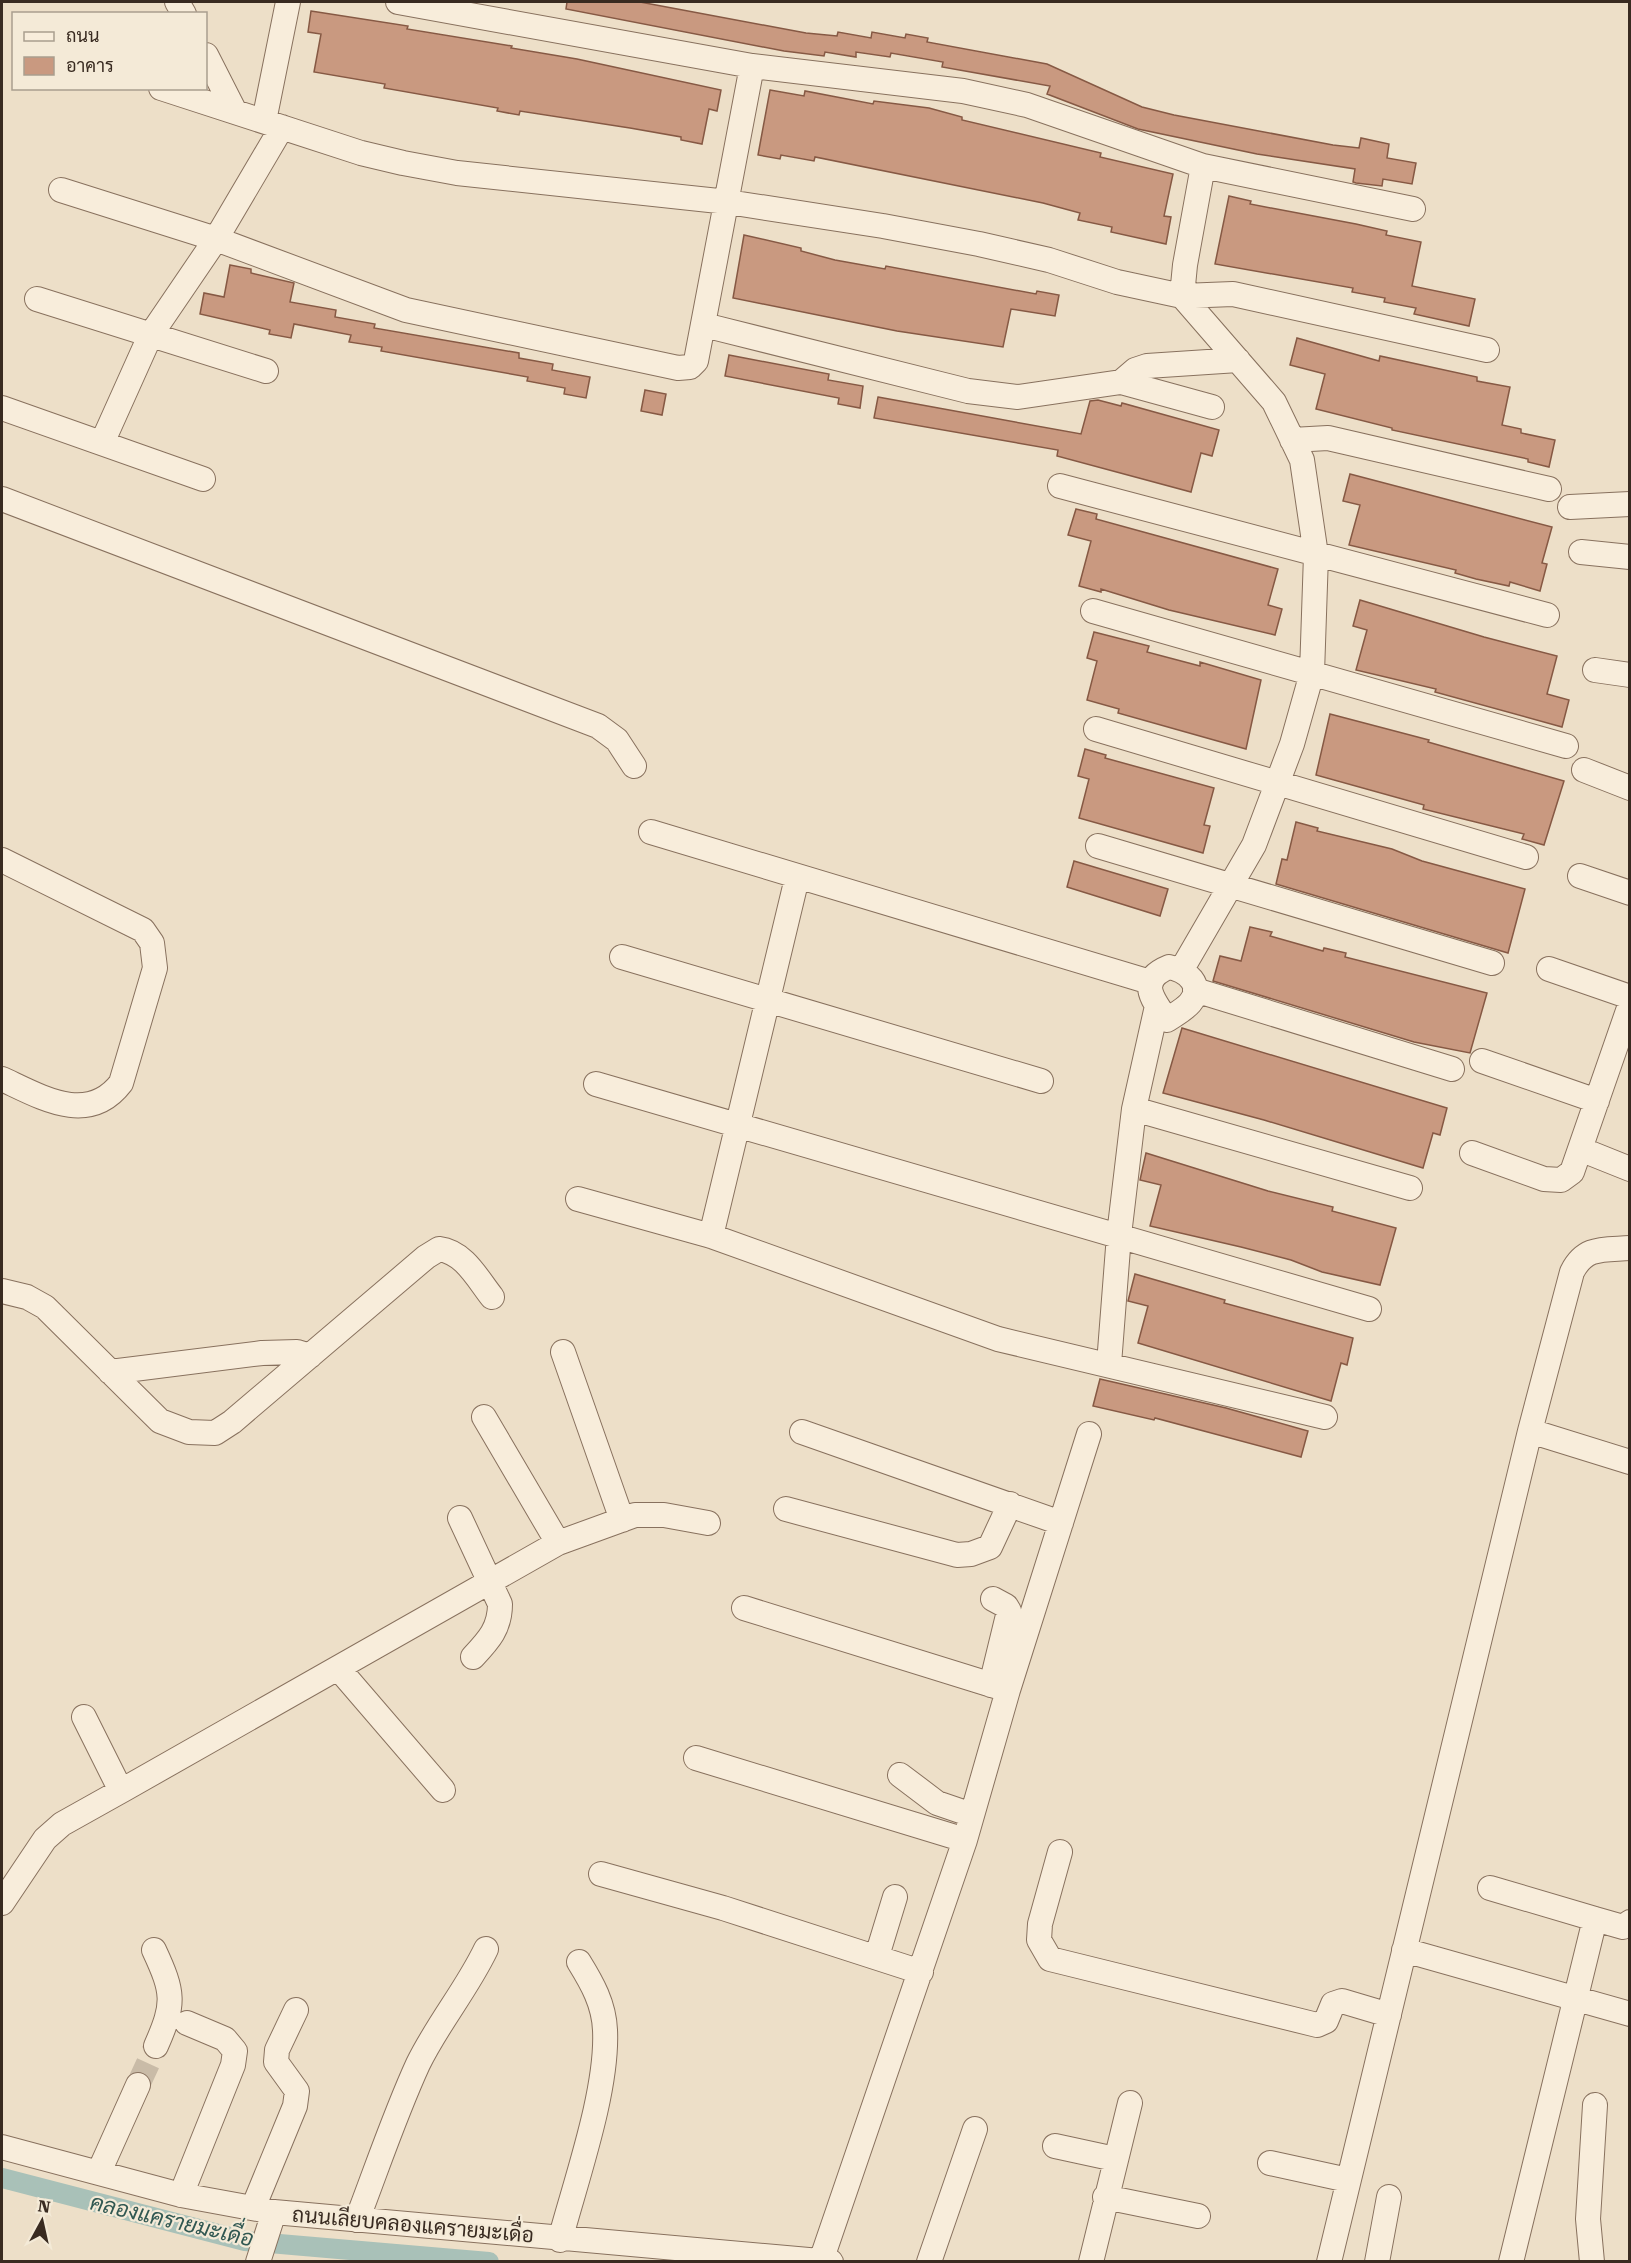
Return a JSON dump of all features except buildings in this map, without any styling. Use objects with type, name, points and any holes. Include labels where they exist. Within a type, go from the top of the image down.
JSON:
[{"type":"street","points":[[102,443],[150,336],[216,239],[273,124],[288,2]]},
{"type":"street","points":[[398,2],[752,66],[963,91],[1027,105],[1203,166],[1413,209]]},
{"type":"street","points":[[207,57],[236,112]]},
{"type":"street","points":[[61,190],[216,239],[406,310],[678,368],[690,367],[696,361],[704,325],[752,66]]},
{"type":"street","points":[[167,90],[361,153],[457,173],[728,202],[979,243],[1049,260],[1117,282],[1182,296],[1233,294],[1487,350]]},
{"type":"street","points":[[1182,969],[1233,885],[1254,845],[1279,783],[1312,673],[1316,555],[1302,460],[1274,402],[1182,296],[1185,265],[1203,166]]},
{"type":"street","points":[[37,299],[266,371]]},
{"type":"street","points":[[704,325],[968,392],[1018,397],[1121,382],[1212,407]]},
{"type":"street","points":[[1121,382],[1135,370],[1147,366],[1238,360]]},
{"type":"street","points":[[2,408],[203,479]]},
{"type":"street","points":[[1292,440],[1328,438],[1549,489]]},
{"type":"street","points":[[1060,486],[1547,615]]},
{"type":"street","points":[[2,499],[598,726],[617,740],[634,766]]},
{"type":"street","points":[[1570,507],[1629,504]]},
{"type":"street","points":[[1581,552],[1629,557]]},
{"type":"street","points":[[1093,611],[1566,746]]},
{"type":"street","points":[[1595,670],[1629,675]]},
{"type":"street","points":[[1096,729],[1526,857]]},
{"type":"street","points":[[1584,770],[1629,788]]},
{"type":"street","points":[[651,832],[797,878],[1150,982]]},
{"type":"street","points":[[1098,846],[1492,963]]},
{"type":"street","points":[[2,860],[143,930],[152,943],[155,968],[121,1083],[110,1098],[88,1106],[66,1105],[39,1096],[2,1078]]},
{"type":"street","points":[[1580,876],[1629,893]]},
{"type":"street","points":[[711,1236],[797,878]]},
{"type":"street","points":[[622,957],[768,998],[1041,1081]]},
{"type":"street","points":[[1170,967],[1182,969],[1192,978],[1195,990],[1191,1002],[1167,1020],[1150,995],[1150,982],[1158,972],[1170,967]]},
{"type":"street","points":[[1549,969],[1629,997]]},
{"type":"street","points":[[1195,990],[1452,1069]]},
{"type":"street","points":[[1472,1153],[1544,1179],[1561,1180],[1572,1172],[1597,1101],[1620,1063],[1629,1005]]},
{"type":"street","points":[[1109,1364],[1119,1235],[1134,1109],[1157,1006]]},
{"type":"street","points":[[1482,1061],[1597,1101]]},
{"type":"street","points":[[596,1084],[739,1123],[1369,1309]]},
{"type":"street","points":[[1134,1109],[1410,1188]]},
{"type":"street","points":[[1580,1149],[1629,1169]]},
{"type":"street","points":[[578,1199],[711,1236],[999,1339],[1325,1417]]},
{"type":"street","points":[[1329,2262],[1530,1431],[1572,1272],[1579,1258],[1596,1251],[1629,1248]]},
{"type":"street","points":[[2,1291],[27,1297],[45,1307],[160,1421],[189,1432],[215,1433],[232,1422],[426,1257],[439,1249],[451,1250],[461,1258],[492,1297]]},
{"type":"street","points":[[110,1372],[262,1353],[297,1352],[310,1356]]},
{"type":"street","points":[[563,1352],[622,1520]]},
{"type":"street","points":[[484,1417],[558,1543]]},
{"type":"street","points":[[1530,1431],[1629,1462]]},
{"type":"street","points":[[802,1432],[1061,1523]]},
{"type":"street","points":[[1000,1687],[1061,1523],[1089,1434]]},
{"type":"street","points":[[786,1509],[957,1555],[971,1554],[990,1547],[1011,1504]]},
{"type":"street","points":[[2,1903],[45,1839],[62,1824],[558,1543],[635,1515],[664,1515],[708,1523]]},
{"type":"street","points":[[460,1518],[500,1604],[500,1618],[493,1636],[473,1657]]},
{"type":"street","points":[[826,2261],[972,1815],[1000,1687],[1009,1611],[1006,1606],[993,1599]]},
{"type":"street","points":[[744,1608],[1000,1687]]},
{"type":"street","points":[[338,1668],[443,1790]]},
{"type":"street","points":[[84,1717],[121,1791]]},
{"type":"street","points":[[696,1758],[965,1840]]},
{"type":"street","points":[[900,1775],[937,1803],[972,1815]]},
{"type":"street","points":[[1060,1852],[1040,1924],[1039,1940],[1050,1959],[1317,2025],[1326,2021],[1333,2004],[1342,2001],[1389,2015]]},
{"type":"street","points":[[601,1874],[877,1956],[921,1972]]},
{"type":"street","points":[[1490,1888],[1623,1927],[1629,1922]]},
{"type":"street","points":[[877,1956],[895,1897]]},
{"type":"street","points":[[1511,2262],[1595,1919]]},
{"type":"street","points":[[357,2220],[418,2064],[444,2017],[473,1976],[486,1949]]},
{"type":"street","points":[[154,1950],[166,1975],[171,1997],[168,2018],[156,2046]]},
{"type":"street","points":[[1404,1950],[1629,2014]]},
{"type":"street","points":[[560,2240],[599,2091],[606,2029],[597,1992],[579,1962]]},
{"type":"street","points":[[264,2231],[297,2091],[276,2062],[277,2050],[296,2010]]},
{"type":"street","points":[[181,2194],[233,2065],[235,2051],[225,2039],[187,2023]]},
{"type":"street","points":[[99,2172],[138,2085]]},
{"type":"street","points":[[1091,2262],[1105,2197],[1130,2103]]},
{"type":"street","points":[[1592,2262],[1588,2219],[1595,2105]]},
{"type":"street","points":[[929,2262],[975,2129]]},
{"type":"street","points":[[1055,2146],[1115,2159]]},
{"type":"street","name":"ถนนเลียบคลองแครายมะเดื่อ","points":[[2,2147],[181,2194],[264,2231],[357,2220],[560,2240],[661,2254],[826,2261]]},
{"type":"street","points":[[1270,2163],[1348,2180]]},
{"type":"street","points":[[1105,2197],[1198,2216]]},
{"type":"street","points":[[1377,2262],[1389,2197]]},
{"type":"waterway","name":"คลองแครายมะเดื่อ","points":[[2,2178],[245,2241],[489,2262]]},
{"type":"tunnel","points":[[138,2085],[156,2046]]}]
